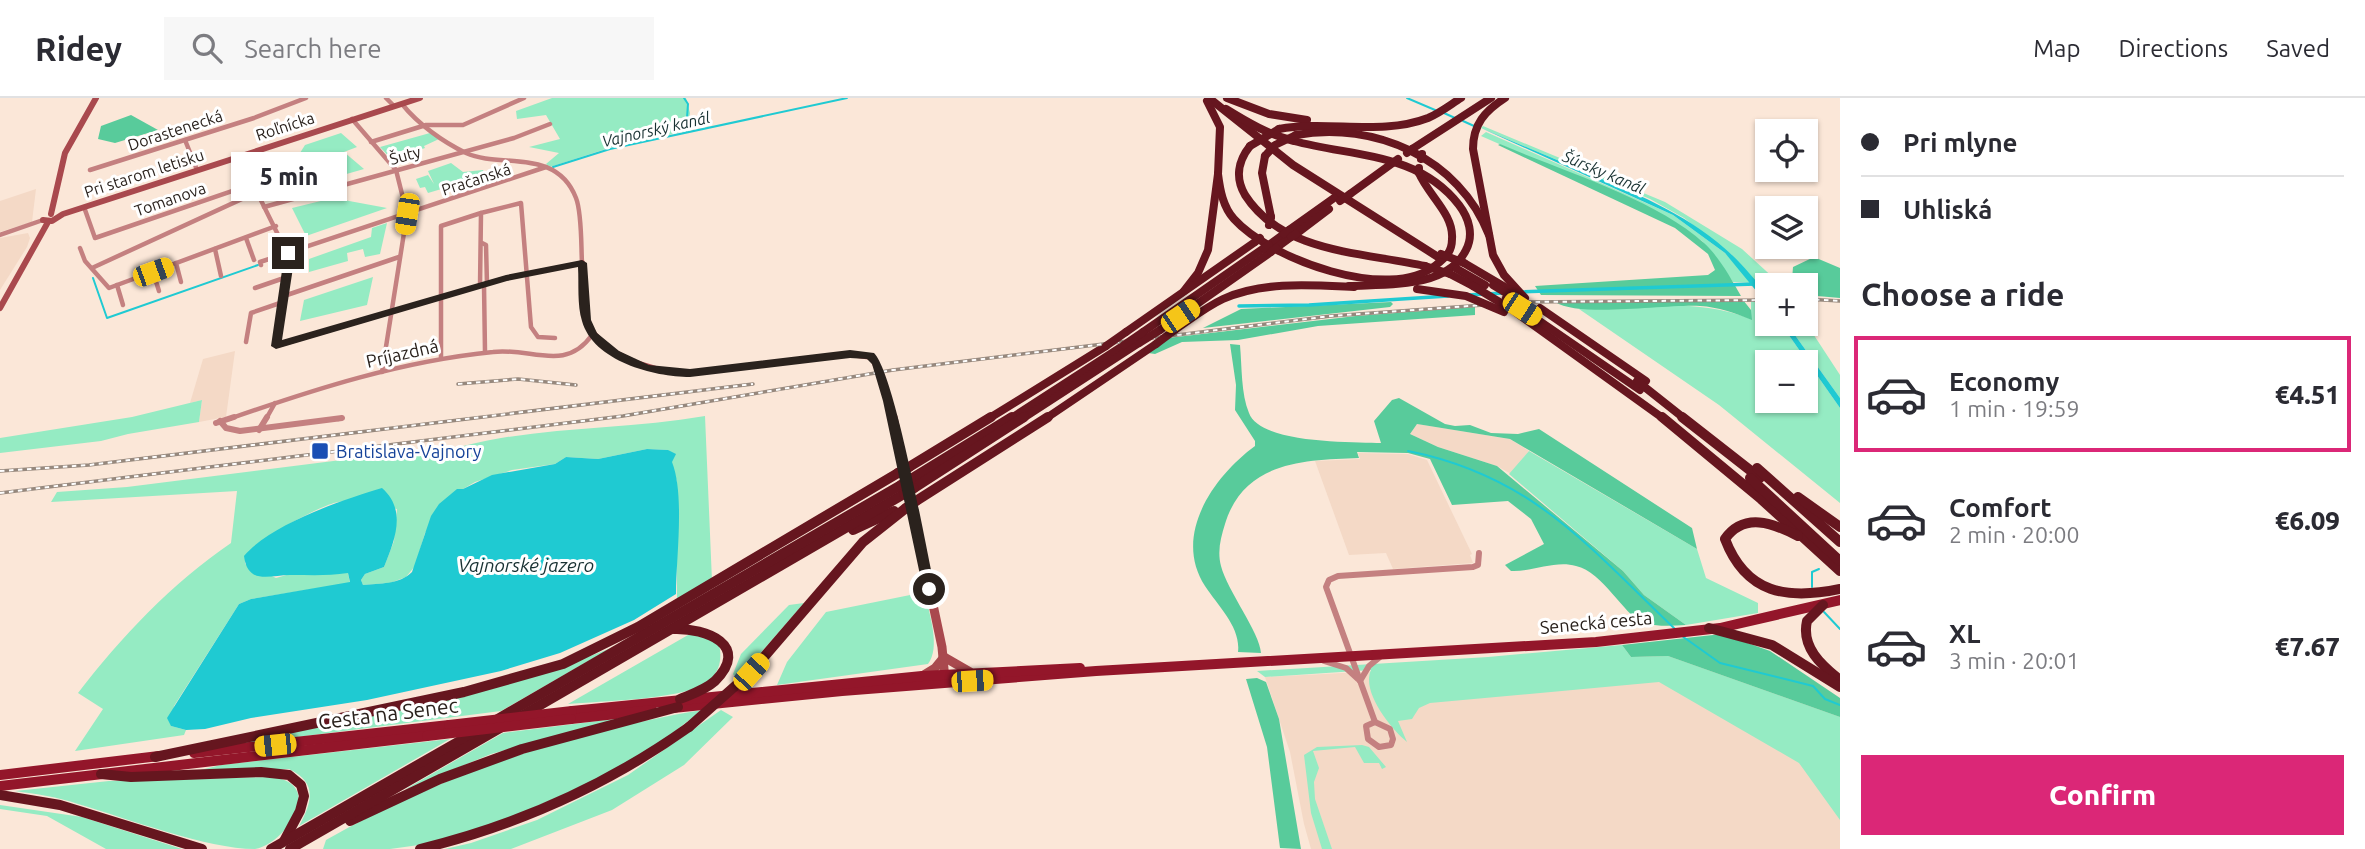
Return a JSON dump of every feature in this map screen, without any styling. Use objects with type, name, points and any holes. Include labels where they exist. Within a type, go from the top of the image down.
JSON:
[{"type":"highway","points":[[1184,291],[1198,273],[1208,250],[1218,174],[1220,127],[1207,98]]},
{"type":"highway","points":[[1207,98],[1293,166],[1376,223],[1457,269],[1497,285],[1609,360],[1759,477],[1840,552]]},
{"type":"highway","points":[[1215,98],[1316,176],[1438,257],[1457,269],[1525,298],[1531,308],[1718,451],[1840,561]]},
{"type":"highway","points":[[1227,98],[1284,117],[1339,124]]},
{"type":"highway","points":[[1461,98],[1426,119],[1391,125],[1309,124],[1279,129],[1250,146],[1239,161],[1240,186],[1251,205],[1266,219],[1297,238],[1322,247],[1425,266],[1457,269],[1474,286],[1552,336],[1673,423],[1746,483],[1840,571]]},
{"type":"highway","points":[[288,846],[643,635],[908,486],[1270,248],[1480,98]]},
{"type":"highway","points":[[1466,110],[1491,98]]},
{"type":"highway","points":[[1497,285],[1495,260],[1472,140],[1474,129],[1482,116],[1505,98]]},
{"type":"highway","points":[[1176,329],[1216,303],[1255,289],[1419,281],[1454,266],[1466,252],[1471,232],[1456,200],[1427,175],[1406,164],[1378,156],[1289,140],[1257,127],[1226,108]]},
{"type":"highway","points":[[1218,174],[1220,193],[1229,212],[1243,228],[1269,248],[1327,271],[1386,278],[1430,270],[1445,260],[1454,237],[1451,226],[1424,187],[1419,171],[1421,157],[1442,126]]},
{"type":"highway","points":[[155,757],[464,692],[538,673],[580,658],[638,627],[909,467],[1106,346],[1257,240],[1270,221],[1262,173],[1265,156],[1275,145],[1296,135],[1328,131],[1355,134],[1408,150],[1438,167],[1461,186],[1475,204],[1489,235]]},
{"type":"highway","points":[[420,849],[488,832],[570,800],[627,770],[690,727],[751,672],[863,542],[910,505],[1024,433],[1156,344],[1270,248]]},
{"type":"highway","points":[[1160,308],[1227,275]]},
{"type":"highway","points":[[288,846],[802,553],[1160,330],[1240,275]]},
{"type":"highway","points":[[1349,286],[1417,289],[1466,296],[1508,310]]},
{"type":"highway","points":[[1531,308],[1639,376],[1749,462],[1840,527]]},
{"type":"highway","points":[[1749,462],[1840,542]]},
{"type":"highway","points":[[802,553],[910,505]]},
{"type":"highway","points":[[1816,548],[1794,534],[1758,521],[1742,522],[1731,529],[1725,539],[1728,552],[1737,566],[1768,589],[1786,595],[1804,596],[1840,589]]},
{"type":"highway","points":[[643,635],[734,570]]},
{"type":"highway","points":[[1823,605],[1808,620],[1805,633],[1810,648],[1823,665],[1840,680]]},
{"type":"highway","points":[[271,849],[288,846],[488,761],[679,703],[719,676],[726,658],[725,649],[717,635],[708,631],[687,628],[670,630]]},
{"type":"highway","points":[[1709,628],[1772,645],[1840,687]]},
{"type":"highway","points":[[101,774],[131,777],[261,772],[289,775],[301,785],[304,796],[288,846]]},
{"type":"highway","points":[[0,795],[60,805],[202,849]]},
{"type":"main road","name":"Senecká cesta","points":[[1170,666],[1566,643],[1679,633],[1840,600]]},
{"type":"main road","points":[[679,703],[945,678],[1170,666]]},
{"type":"main road","points":[[571,715],[922,676],[945,678],[970,672],[1170,666]]},
{"type":"main road","name":"Cesta na Senec","points":[[0,775],[449,725],[571,715]]},
{"type":"main road","name":"Cesta na Senec","points":[[0,786],[426,736],[571,715]]},
{"type":"street","points":[[55,215],[65,153],[96,98]]},
{"type":"street","name":"Dorastenecká","points":[[90,170],[306,98]]},
{"type":"street","points":[[386,98],[394,106]]},
{"type":"street","name":"Roľnícka","points":[[239,156],[420,98]]},
{"type":"street","points":[[371,142],[424,126],[463,125],[524,98]]},
{"type":"street","points":[[402,104],[413,118],[424,126],[476,157],[518,160],[548,168],[567,182],[576,195],[586,320],[592,335],[626,359],[646,368],[670,373],[706,372],[858,353],[875,359],[888,401],[944,657],[945,678]]},
{"type":"street","points":[[352,119],[396,170],[406,213],[382,372]]},
{"type":"street","name":"Šuty","points":[[264,207],[550,124]]},
{"type":"street","points":[[184,140],[197,170]]},
{"type":"street","points":[[239,156],[288,254],[276,346],[484,285],[582,263]]},
{"type":"street","name":"Pri starom letisku","points":[[0,235],[239,156]]},
{"type":"street","name":"Tomanova","points":[[84,207],[95,238],[332,157]]},
{"type":"street","name":"Pračanská","points":[[288,254],[260,262],[261,265],[406,213],[548,168]]},
{"type":"street","points":[[92,268],[257,192]]},
{"type":"street","points":[[441,358],[441,226],[496,208],[521,203],[534,333],[538,337],[555,338]]},
{"type":"street","points":[[481,213],[482,243],[479,246],[484,285],[485,352]]},
{"type":"street","points":[[0,308],[43,231],[45,221]]},
{"type":"street","points":[[80,248],[85,261],[109,288],[276,226]]},
{"type":"street","points":[[25,227],[43,231]]},
{"type":"street","points":[[246,238],[254,260]]},
{"type":"street","points":[[215,248],[221,276]]},
{"type":"street","points":[[246,342],[251,313],[400,257]]},
{"type":"street","points":[[177,263],[181,282]]},
{"type":"street","points":[[153,272],[159,291]]},
{"type":"street","points":[[255,288],[287,277]]},
{"type":"street","points":[[117,285],[123,305]]},
{"type":"street","name":"Príjazdná","points":[[259,430],[232,430],[218,422],[314,389],[441,358],[485,352],[566,355],[582,349],[592,335]]},
{"type":"street","points":[[259,430],[275,403]]},
{"type":"street","points":[[259,430],[342,418]]},
{"type":"street","points":[[1375,722],[1366,726],[1366,736],[1378,747],[1388,746],[1392,734],[1385,726],[1375,722],[1326,587],[1329,580],[1338,576],[1473,567],[1478,565],[1479,553]]},
{"type":"street","points":[[1360,681],[1369,666],[1385,654]]},
{"type":"street","points":[[944,657],[970,672]]},
{"type":"street","points":[[922,676],[935,668],[944,657]]},
{"type":"street","points":[[1311,658],[1346,668],[1360,681]]},
{"type":"shaded area","points":[[36,189],[32,222],[0,232],[0,201]]},
{"type":"shaded area","points":[[28,233],[30,238],[27,247],[0,290],[0,238]]},
{"type":"shaded area","points":[[235,351],[226,417],[199,422],[202,400],[190,403],[203,359]]},
{"type":"shaded area","points":[[1417,424],[1510,439],[1529,451],[1511,474],[1497,466],[1438,447],[1410,434]]},
{"type":"shaded area","points":[[1358,453],[1408,454],[1427,460],[1472,554],[1473,563],[1393,569],[1386,553],[1349,555],[1315,461],[1360,459]]},
{"type":"shaded area","points":[[1668,656],[1840,717],[1840,849],[1311,849],[1290,752],[1265,677]]},
{"type":"green space","points":[[552,98],[686,98],[690,113],[687,131],[612,147],[550,167],[546,164],[559,153],[529,147],[560,139],[546,115],[517,119],[516,111]]},
{"type":"green space","points":[[131,115],[158,130],[115,143],[98,139],[101,126]]},
{"type":"green space","points":[[1483,126],[1665,202],[1742,249],[1768,273],[1755,273],[1755,282],[1732,255],[1684,218],[1650,199],[1481,128]]},
{"type":"green space","points":[[1486,132],[1673,215],[1725,253],[1752,283],[1733,282],[1702,241],[1665,217],[1481,136]]},
{"type":"green space","points":[[341,133],[357,147],[344,152],[364,169],[280,193],[260,165],[300,153],[305,145]]},
{"type":"green space","points":[[430,133],[439,139],[424,146],[425,148],[392,160],[380,147]]},
{"type":"green space","points":[[1498,145],[1660,212],[1704,243],[1715,255],[1741,296],[1541,295],[1535,286],[1708,275],[1715,270],[1708,254],[1675,228]]},
{"type":"green space","points":[[451,163],[463,172],[483,170],[485,176],[428,193],[425,187],[420,188],[416,179],[428,175],[434,184],[428,171]]},
{"type":"green space","points":[[333,198],[387,208],[306,236],[292,208]]},
{"type":"green space","points":[[387,223],[380,254],[365,257],[363,249],[347,253],[348,261],[309,272],[309,259],[371,237],[372,228]]},
{"type":"green space","points":[[1810,259],[1818,259],[1840,268],[1840,298],[1818,296],[1818,273],[1793,273],[1793,267]]},
{"type":"green space","points":[[373,277],[367,305],[300,321],[304,300]]},
{"type":"green space","points":[[1743,300],[1751,310],[1752,320],[1707,307],[1603,310],[1567,307],[1555,302]]},
{"type":"green space","points":[[1751,301],[1755,301],[1755,336],[1789,336],[1799,350],[1755,350],[1755,413],[1818,413],[1818,377],[1840,408],[1840,503],[1719,405],[1579,309],[1666,305],[1730,312],[1751,319]]},
{"type":"green space","points":[[1393,304],[1390,307],[1203,328],[1241,309]]},
{"type":"green space","points":[[1475,307],[1475,315],[1318,326],[1238,340],[1182,342],[1155,354],[1148,353],[1168,338],[1356,316]]},
{"type":"green space","points":[[1796,336],[1814,336],[1840,375],[1840,398],[1818,367],[1818,350],[1806,350]]},
{"type":"green space","points":[[1230,344],[1240,345],[1243,389],[1249,413],[1257,423],[1270,431],[1288,436],[1381,443],[1374,421],[1392,400],[1399,398],[1445,424],[1470,425],[1491,433],[1518,434],[1539,429],[1692,528],[1697,549],[1510,439],[1417,424],[1410,434],[1438,447],[1497,466],[1623,571],[1644,595],[1686,625],[1669,626],[1642,622],[1595,576],[1576,566],[1560,564],[1511,571],[1505,565],[1544,544],[1531,519],[1508,501],[1452,505],[1430,459],[1408,453],[1357,452],[1359,458],[1318,460],[1279,468],[1246,487],[1234,503],[1222,534],[1220,560],[1224,576],[1255,634],[1261,653],[1238,652],[1236,634],[1205,586],[1196,567],[1193,547],[1202,508],[1212,490],[1225,473],[1255,446],[1255,441],[1235,410],[1236,385]]},
{"type":"green space","points":[[202,400],[199,422],[101,441],[0,453],[0,438],[132,417]]},
{"type":"green space","points":[[705,416],[712,581],[677,600],[677,482],[668,450],[647,449],[598,459],[566,457],[555,464],[512,470],[475,482],[463,489],[425,533],[415,566],[406,577],[390,583],[363,585],[361,580],[365,574],[384,567],[394,541],[397,509],[358,502],[338,502],[274,533],[245,556],[245,564],[276,578],[290,574],[348,573],[350,583],[251,599],[239,604],[174,706],[171,726],[186,730],[184,735],[75,751],[103,709],[78,693],[148,612],[188,575],[231,543],[237,491],[51,502],[57,492],[127,487],[373,456],[405,457],[526,434]]},
{"type":"green space","points":[[1529,451],[1697,549],[1706,578],[1758,603],[1758,613],[1686,625],[1644,595],[1623,571],[1509,474]]},
{"type":"green space","points":[[915,594],[926,596],[931,621],[934,649],[928,664],[777,685],[787,662],[826,612]]},
{"type":"green space","points":[[804,603],[737,680],[733,674],[741,654],[789,605]]},
{"type":"green space","points":[[695,631],[718,641],[720,647],[717,670],[704,684],[658,697],[568,704]]},
{"type":"green space","points":[[1722,634],[1770,651],[1840,698],[1840,717],[1668,656],[1631,657],[1622,645]]},
{"type":"green space","points":[[1622,645],[1631,657],[1668,656],[1840,717],[1840,820],[1799,763],[1659,682],[1430,703],[1419,708],[1412,719],[1398,721],[1407,742],[1386,719],[1374,699],[1370,689],[1371,670],[1265,677],[1257,671],[1488,657]]},
{"type":"green space","points":[[611,648],[501,711],[226,746],[549,672]]},
{"type":"green space","points":[[1257,678],[1266,682],[1279,719],[1301,849],[1280,848],[1267,747],[1246,679]]},
{"type":"green space","points":[[702,710],[669,736],[608,775],[489,827],[419,845],[390,849],[323,849],[326,840],[370,816],[508,758],[604,730]]},
{"type":"green space","points":[[721,710],[733,717],[684,765],[612,810],[511,849],[445,849],[537,820],[628,775]]},
{"type":"green space","points":[[622,718],[491,754],[404,790],[503,733]]},
{"type":"green space","points":[[450,739],[299,826],[310,794],[305,780],[298,774],[289,769],[200,770],[221,765]]},
{"type":"green space","points":[[1362,745],[1369,747],[1386,767],[1382,769],[1379,763],[1364,763],[1355,747],[1313,751],[1319,768],[1314,782],[1315,799],[1332,849],[1322,849],[1311,813],[1304,755],[1317,747]]},
{"type":"green space","points":[[269,777],[287,781],[296,789],[299,800],[289,825],[267,845],[255,849],[214,844],[63,799],[15,791],[109,781]]},
{"type":"green space","points":[[0,805],[82,817],[182,849],[106,849],[47,816],[0,809]]},
{"type":"water","points":[[1481,128],[1634,193],[1676,214],[1733,255],[1755,280],[1755,289],[1725,253],[1673,215]]},
{"type":"water","points":[[1789,336],[1796,336],[1806,350],[1799,350]]},
{"type":"water","points":[[1818,367],[1840,398],[1840,408],[1818,377]]},
{"type":"water","name":"Vajnorské jazero","points":[[647,449],[668,450],[676,454],[672,462],[679,509],[676,594],[634,620],[560,653],[501,671],[367,700],[251,718],[205,729],[186,730],[171,726],[167,718],[239,604],[251,599],[350,582],[348,573],[262,577],[251,572],[246,566],[244,556],[271,534],[308,514],[382,488],[390,497],[397,516],[395,536],[384,567],[365,574],[361,580],[363,585],[395,581],[412,572],[431,516],[439,504],[457,489],[463,489],[492,475],[555,464],[566,457],[598,459]]},
{"type":"waterway","points":[[684,98],[688,104],[686,131]]},
{"type":"waterway","name":"Vajnorský kanál","points":[[553,167],[610,149],[847,98]]},
{"type":"waterway","name":"Šúrsky kanál","points":[[1407,98],[1435,110]]},
{"type":"waterway","name":"Šúrsky kanál","points":[[1444,113],[1455,118]]},
{"type":"waterway","name":"Šúrsky kanál","points":[[1463,121],[1474,126]]},
{"type":"waterway","name":"Vajnorský kanál","points":[[93,278],[107,318],[258,265]]},
{"type":"waterway","points":[[1520,292],[1755,284]]},
{"type":"waterway","points":[[1467,295],[1504,293]]},
{"type":"waterway","points":[[1239,306],[1309,305],[1448,296]]},
{"type":"waterway","points":[[1408,451],[1452,462],[1525,497],[1586,543],[1676,630]]},
{"type":"waterway","points":[[1812,587],[1812,572],[1819,569]]},
{"type":"waterway","points":[[1824,612],[1840,629]]},
{"type":"waterway","points":[[1682,636],[1720,663],[1813,686],[1825,699],[1840,705]]},
{"type":"railway","points":[[0,493],[623,416],[893,370],[1331,316],[1525,302],[1755,300]]},
{"type":"railway","points":[[1818,300],[1840,301]]},
{"type":"railway","points":[[458,384],[518,379],[576,385]]},
{"type":"railway","points":[[0,471],[89,465],[753,384]]},
{"type":"place","name":"Bratislava-Vajnory","points":[[320,451]]},
{"type":"route","points":[[288,253],[276,346],[506,278],[582,263],[586,320],[592,335],[616,353],[646,368],[670,373],[690,373],[850,354],[862,353],[870,356],[877,362],[888,401],[929,589]]}]
